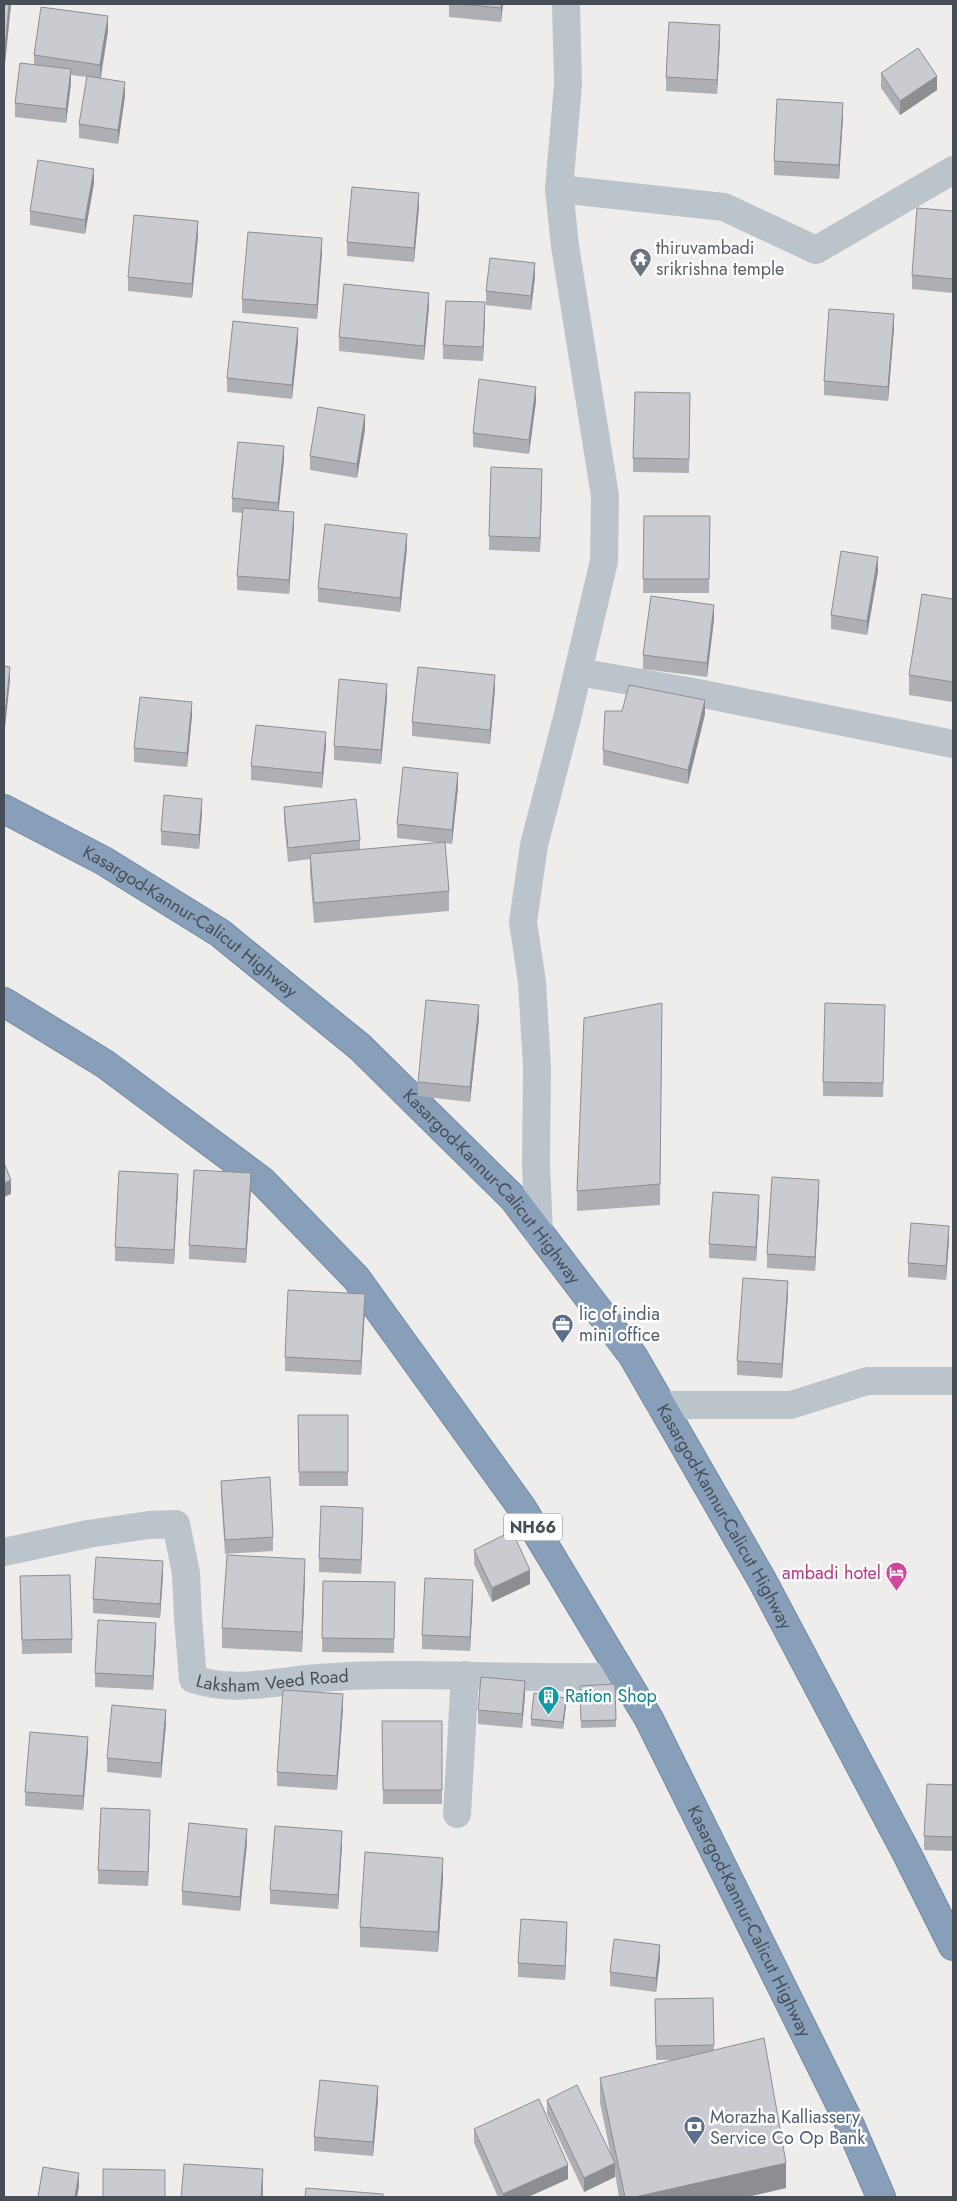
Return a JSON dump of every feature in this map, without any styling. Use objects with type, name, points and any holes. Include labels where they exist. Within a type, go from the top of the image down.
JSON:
[{"type":"highway","name":"Kasargod-Kannur-Calicut Highway","points":[[4,809],[104,861],[220,933],[360,1048],[513,1198],[633,1356],[762,1580],[907,1854],[953,1946]]},
{"type":"highway","name":"Kasargod-Kannur-Calicut Highway","points":[[4,1002],[105,1064],[262,1181],[356,1278],[522,1508],[649,1719],[846,2116],[881,2197]]},
{"type":"street","points":[[539,1233],[536,1166],[536,1058],[532,982],[523,922],[534,845],[604,561],[605,496],[565,246],[560,189],[568,85],[566,4]]},
{"type":"street","points":[[560,189],[724,207],[816,250],[953,170]]},
{"type":"street","points":[[578,672],[693,692],[953,744]]},
{"type":"street","points":[[661,1405],[791,1405],[867,1380],[953,1381]]},
{"type":"street","name":"Laksham Veed Road","points":[[4,1552],[88,1534],[149,1525],[176,1524],[186,1573],[194,1679],[205,1683],[237,1687],[318,1678],[465,1675],[575,1678],[623,1676]]},
{"type":"street","points":[[457,1814],[465,1675]]},
{"type":"building","points":[[4,4],[9,4],[5,49],[4,49]]},
{"type":"building","points":[[460,4],[501,4],[501,8]]},
{"type":"building","points":[[41,7],[108,16],[100,65],[34,55]]},
{"type":"building","points":[[669,22],[720,25],[717,80],[666,77]]},
{"type":"building","points":[[918,48],[937,76],[900,101],[881,73]]},
{"type":"building","points":[[20,63],[71,69],[66,109],[15,103]]},
{"type":"building","points":[[87,76],[125,82],[118,130],[79,124]]},
{"type":"building","points":[[777,99],[843,103],[839,165],[774,161]]},
{"type":"building","points":[[38,160],[94,169],[85,220],[30,211]]},
{"type":"building","points":[[352,187],[419,193],[414,248],[347,242]]},
{"type":"building","points":[[917,208],[953,211],[953,279],[912,275]]},
{"type":"building","points":[[134,215],[198,221],[192,284],[128,277]]},
{"type":"building","points":[[248,232],[322,238],[317,305],[242,299]]},
{"type":"building","points":[[490,258],[535,263],[531,296],[486,291]]},
{"type":"building","points":[[344,284],[429,293],[424,346],[339,337]]},
{"type":"building","points":[[446,301],[485,302],[483,347],[443,345]]},
{"type":"building","points":[[829,309],[894,314],[888,387],[824,381]]},
{"type":"building","points":[[233,321],[298,328],[292,385],[227,378]]},
{"type":"building","points":[[479,379],[536,387],[529,440],[473,433]]},
{"type":"building","points":[[635,392],[690,393],[689,459],[633,458]]},
{"type":"building","points":[[318,407],[365,415],[357,464],[310,456]]},
{"type":"building","points":[[238,442],[284,446],[278,503],[232,498]]},
{"type":"building","points":[[491,467],[542,469],[540,538],[489,536]]},
{"type":"building","points":[[243,508],[294,512],[289,580],[237,576]]},
{"type":"building","points":[[644,516],[710,516],[709,579],[643,579]]},
{"type":"building","points":[[325,524],[407,534],[400,598],[318,588]]},
{"type":"building","points":[[841,551],[878,557],[867,621],[831,615]]},
{"type":"building","points":[[922,594],[953,599],[953,682],[909,675]]},
{"type":"building","points":[[651,596],[714,605],[707,663],[643,655]]},
{"type":"building","points":[[4,666],[10,667],[4,723]]},
{"type":"building","points":[[418,667],[495,675],[490,730],[412,722]]},
{"type":"building","points":[[339,679],[387,684],[381,750],[334,746]]},
{"type":"building","points":[[629,685],[705,700],[688,770],[603,750],[605,711],[622,711]]},
{"type":"building","points":[[140,697],[192,702],[187,753],[134,748]]},
{"type":"building","points":[[256,725],[326,732],[322,773],[251,766]]},
{"type":"building","points":[[403,767],[458,773],[452,830],[397,824]]},
{"type":"building","points":[[164,795],[202,799],[199,835],[161,831]]},
{"type":"building","points":[[356,799],[360,840],[288,848],[284,807]]},
{"type":"building","points":[[445,842],[449,891],[314,903],[310,854]]},
{"type":"building","points":[[426,1000],[479,1005],[470,1087],[418,1082]]},
{"type":"building","points":[[662,1003],[660,1184],[577,1191],[584,1018]]},
{"type":"building","points":[[825,1003],[885,1005],[883,1083],[823,1082]]},
{"type":"building","points":[[4,1163],[11,1180],[4,1183]]},
{"type":"building","points":[[194,1170],[251,1173],[246,1249],[189,1245]]},
{"type":"building","points":[[119,1171],[178,1174],[174,1250],[115,1247]]},
{"type":"building","points":[[772,1177],[819,1180],[815,1257],[767,1254]]},
{"type":"building","points":[[713,1192],[759,1195],[756,1247],[709,1244]]},
{"type":"building","points":[[911,1223],[949,1226],[946,1266],[908,1263]]},
{"type":"building","points":[[743,1278],[788,1281],[782,1364],[737,1361]]},
{"type":"building","points":[[288,1290],[365,1294],[361,1361],[285,1357]]},
{"type":"building","points":[[298,1415],[348,1415],[348,1472],[299,1472]]},
{"type":"building","points":[[270,1477],[273,1537],[225,1540],[221,1481]]},
{"type":"building","points":[[321,1506],[363,1508],[361,1560],[319,1558]]},
{"type":"building","points":[[512,1531],[530,1570],[492,1588],[474,1550]]},
{"type":"building","points":[[227,1555],[305,1559],[302,1632],[222,1628]]},
{"type":"building","points":[[96,1557],[163,1561],[160,1604],[93,1599]]},
{"type":"building","points":[[70,1575],[72,1639],[22,1640],[20,1576]]},
{"type":"building","points":[[425,1578],[473,1580],[470,1637],[422,1635]]},
{"type":"building","points":[[323,1581],[395,1582],[394,1639],[322,1638]]},
{"type":"building","points":[[98,1620],[156,1623],[153,1676],[95,1673]]},
{"type":"building","points":[[481,1677],[525,1681],[522,1714],[478,1710]]},
{"type":"building","points":[[615,1684],[616,1720],[581,1721],[580,1686]]},
{"type":"building","points":[[283,1690],[343,1694],[337,1776],[277,1772]]},
{"type":"building","name":"Ration Shop","points":[[534,1693],[566,1698],[563,1722],[531,1719]]},
{"type":"building","points":[[112,1705],[166,1710],[161,1763],[107,1758]]},
{"type":"building","points":[[382,1721],[442,1721],[442,1790],[383,1790]]},
{"type":"building","points":[[30,1732],[88,1737],[83,1796],[25,1792]]},
{"type":"building","points":[[927,1784],[953,1785],[953,1837],[924,1836]]},
{"type":"building","points":[[101,1808],[150,1810],[148,1872],[98,1870]]},
{"type":"building","points":[[189,1823],[247,1829],[240,1897],[182,1891]]},
{"type":"building","points":[[275,1826],[342,1831],[338,1895],[270,1890]]},
{"type":"building","points":[[365,1852],[443,1858],[438,1932],[360,1927]]},
{"type":"building","points":[[521,1919],[567,1922],[565,1966],[518,1963]]},
{"type":"building","points":[[614,1939],[660,1945],[656,1978],[610,1972]]},
{"type":"building","points":[[713,1998],[714,2045],[656,2046],[655,1999]]},
{"type":"building","name":"Morazha Kalliassery Service Co Op Bank","points":[[764,2038],[786,2163],[635,2197],[625,2197],[600,2078]]},
{"type":"building","points":[[320,2080],[378,2086],[373,2142],[314,2137]]},
{"type":"building","points":[[577,2085],[615,2163],[584,2178],[547,2100]]},
{"type":"building","points":[[539,2099],[568,2165],[503,2194],[474,2129]]},
{"type":"building","points":[[184,2164],[263,2169],[261,2197],[181,2197]]},
{"type":"building","points":[[43,2167],[79,2173],[75,2197],[38,2197]]},
{"type":"building","points":[[103,2169],[165,2170],[165,2197],[103,2197]]},
{"type":"building","points":[[306,2188],[383,2194],[383,2197],[305,2197]]},
{"type":"place","name":"thiruvambadi srikrishna temple","points":[[640,277]]},
{"type":"place","name":"lic of india mini office","points":[[563,1343]]},
{"type":"place","name":"ambadi hotel","points":[[897,1592]]},
{"type":"place","name":"Ration Shop","points":[[549,1715]]},
{"type":"place","name":"Morazha Kalliassery Service Co Op Bank","points":[[694,2146]]}]
